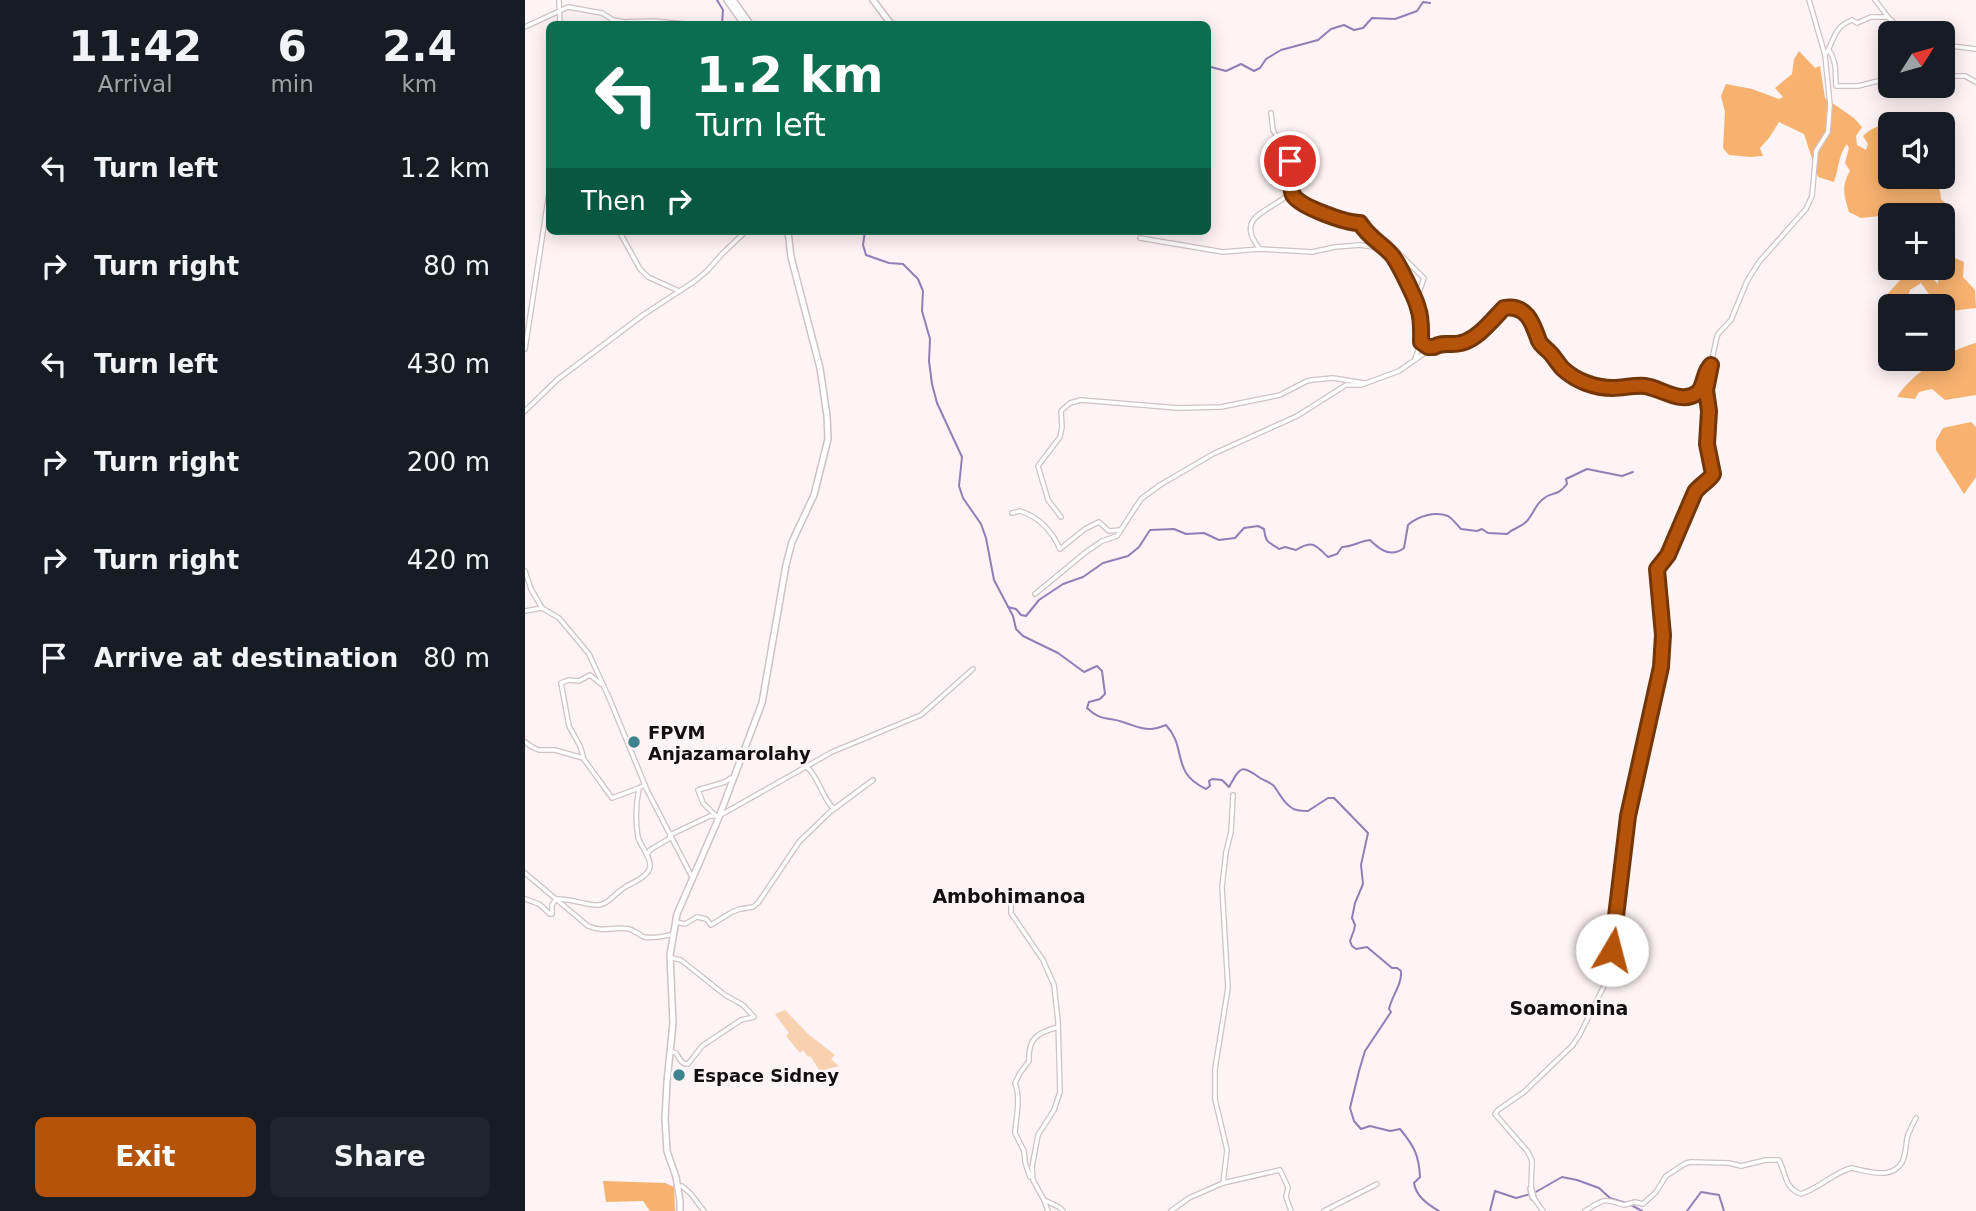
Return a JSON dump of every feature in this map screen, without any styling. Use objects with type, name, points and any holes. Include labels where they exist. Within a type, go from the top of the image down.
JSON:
[{"type":"street","points":[[559,0],[560,21]]},
{"type":"street","points":[[727,0],[742,21]]},
{"type":"street","points":[[733,0],[748,21]]},
{"type":"street","points":[[873,0],[889,21]]},
{"type":"street","points":[[1543,1211],[1533,1197],[1532,1161],[1528,1152],[1495,1115],[1498,1110],[1524,1093],[1575,1042],[1607,980],[1612,961],[1628,816],[1660,676],[1663,635],[1657,569],[1668,555],[1695,492],[1713,474],[1707,444],[1709,411],[1706,390],[1718,334],[1731,320],[1750,276],[1806,209],[1812,196],[1816,151],[1828,132],[1830,105],[1825,55],[1809,0]]},
{"type":"street","points":[[1875,0],[1892,21]]},
{"type":"street","points":[[525,27],[568,7],[602,13],[618,21]]},
{"type":"street","points":[[1825,55],[1833,37],[1847,22],[1852,20],[1857,23],[1871,16],[1888,17]]},
{"type":"street","points":[[1955,47],[1976,49]]},
{"type":"street","points":[[1829,50],[1836,67],[1836,86],[1858,86],[1878,81]]},
{"type":"street","points":[[1955,76],[1965,76],[1976,82]]},
{"type":"street","points":[[1260,249],[1249,229],[1258,215],[1287,195],[1295,180],[1289,156],[1273,130],[1271,113]]},
{"type":"street","points":[[1292,187],[1293,195],[1297,199],[1328,217],[1360,223],[1369,237],[1392,247],[1424,278],[1416,302]]},
{"type":"street","points":[[525,349],[546,223]]},
{"type":"street","points":[[621,235],[639,269],[648,277],[679,291]]},
{"type":"street","points":[[525,411],[558,379],[707,271],[742,235]]},
{"type":"street","points":[[680,1211],[666,1139],[673,1023],[670,955],[677,914],[762,703],[786,565],[792,542],[814,495],[828,439],[820,368],[791,257],[788,235]]},
{"type":"street","points":[[1140,238],[1223,252],[1260,249],[1305,252],[1360,245],[1387,249]]},
{"type":"street","points":[[1379,242],[1395,258],[1416,302],[1421,319],[1421,342],[1415,360]]},
{"type":"street","points":[[1035,594],[1086,552],[1102,541],[1117,536],[1142,499],[1160,485],[1213,454],[1297,416],[1346,385],[1366,383],[1399,371],[1442,343],[1457,344],[1472,338],[1504,308],[1515,308],[1529,318],[1542,346],[1549,350],[1562,368],[1587,384],[1613,388],[1645,386],[1671,395],[1689,396],[1701,388],[1711,365]]},
{"type":"street","points":[[525,319],[527,328]]},
{"type":"street","points":[[1421,342],[1428,347],[1434,347]]},
{"type":"street","points":[[1061,517],[1048,500],[1038,466],[1060,437],[1061,411],[1070,402],[1081,400],[1178,408],[1221,407],[1280,395],[1312,380],[1333,378],[1366,383]]},
{"type":"street","points":[[1012,513],[1020,511],[1033,516],[1053,533],[1060,549],[1085,529],[1099,522],[1109,531],[1120,530]]},
{"type":"street","points":[[525,571],[542,608],[559,618],[589,654],[645,785],[693,879]]},
{"type":"street","points":[[525,611],[542,608]]},
{"type":"street","points":[[647,855],[650,850],[670,838],[670,835],[718,816],[832,752],[922,715],[973,669]]},
{"type":"street","points":[[602,685],[590,676],[579,681],[569,680],[562,683],[569,726],[583,758],[612,797],[645,785]]},
{"type":"street","points":[[525,742],[539,750],[555,750],[583,758]]},
{"type":"street","points":[[807,766],[834,809]]},
{"type":"street","points":[[718,816],[703,803],[698,790],[731,778]]},
{"type":"street","points":[[676,922],[685,924],[697,917],[706,919],[711,925],[732,912],[753,907],[799,842],[834,809],[873,780]]},
{"type":"street","points":[[525,899],[539,904],[550,914],[556,899],[564,898],[598,905],[607,902],[646,873],[650,867],[641,846],[635,811],[639,788]]},
{"type":"street","points":[[1223,1183],[1227,1150],[1215,1099],[1214,1081],[1228,988],[1221,887],[1231,832],[1233,795]]},
{"type":"street","points":[[525,873],[588,926],[605,930],[629,929],[646,937],[674,934]]},
{"type":"street","points":[[1011,900],[1010,914],[1043,960],[1051,978],[1058,1027],[1060,1092],[1054,1110],[1038,1135],[1032,1160],[1033,1180],[1048,1211]]},
{"type":"street","points":[[670,955],[743,1005],[754,1017],[741,1020],[702,1046],[688,1065],[670,1051]]},
{"type":"street","points":[[1030,1177],[1024,1151],[1015,1133],[1019,1117],[1015,1083],[1029,1061],[1029,1048],[1034,1038],[1058,1027]]},
{"type":"street","points":[[1585,1211],[1603,1200],[1626,1206],[1635,1202],[1643,1203],[1656,1192],[1666,1176],[1691,1162],[1741,1166],[1779,1160],[1787,1183],[1791,1189],[1801,1194],[1823,1185],[1834,1175],[1851,1168],[1888,1173],[1897,1168],[1904,1159],[1907,1153],[1907,1138],[1916,1118]]},
{"type":"street","points":[[1171,1211],[1189,1198],[1223,1183],[1280,1170],[1288,1187],[1286,1197],[1291,1211]]},
{"type":"street","points":[[1324,1211],[1377,1184]]},
{"type":"street","points":[[677,1187],[682,1186],[704,1211]]},
{"type":"street","points":[[1044,1200],[1063,1211]]},
{"type":"shaded area","points":[[1799,51],[1815,68],[1820,66],[1825,98],[1854,118],[1862,127],[1856,136],[1857,145],[1866,150],[1868,144],[1863,136],[1878,127],[1878,189],[1939,189],[1941,199],[1945,203],[1878,203],[1878,216],[1861,218],[1849,212],[1844,191],[1850,171],[1845,163],[1849,148],[1847,144],[1840,157],[1834,182],[1818,177],[1804,134],[1779,122],[1760,148],[1763,156],[1729,155],[1723,148],[1725,112],[1721,96],[1726,84],[1752,89],[1779,99],[1783,97],[1775,88],[1792,74],[1794,59]]},
{"type":"shaded area","points":[[1955,258],[1964,262],[1963,277],[1975,290],[1976,308],[1955,311],[1955,294],[1929,294],[1921,283],[1910,290],[1909,294],[1888,294],[1900,280],[1934,280],[1938,284],[1938,280],[1955,280]]},
{"type":"shaded area","points":[[1976,343],[1976,395],[1945,400],[1932,389],[1919,392],[1915,399],[1897,397],[1921,371],[1955,371],[1955,351]]},
{"type":"shaded area","points":[[1971,422],[1976,427],[1976,477],[1964,494],[1936,450],[1936,440],[1943,428]]},
{"type":"shaded area","points":[[785,1010],[808,1034],[835,1055],[831,1059],[839,1066],[820,1071],[810,1056],[803,1050],[800,1053],[786,1036],[789,1033],[775,1014]]},
{"type":"shaded area","points":[[603,1181],[665,1183],[674,1187],[675,1211],[650,1211],[643,1201],[606,1202]]},
{"type":"waterway","points":[[717,0],[723,10],[722,21]]},
{"type":"waterway","points":[[1211,67],[1226,71],[1241,64],[1254,71],[1260,68],[1266,59],[1281,50],[1318,40],[1331,29],[1344,25],[1354,30],[1363,28],[1372,18],[1395,19],[1417,11],[1423,2],[1430,3]]},
{"type":"waterway","points":[[864,235],[863,245],[866,255],[889,263],[903,264],[918,279],[923,291],[922,311],[930,339],[932,384],[937,403],[962,457],[959,486],[963,498],[981,524],[994,580],[1013,616],[1016,629],[1023,636],[1058,653],[1084,672],[1097,666],[1102,671],[1105,694],[1100,699],[1089,702],[1087,708],[1100,717],[1143,728],[1154,729],[1166,725],[1173,734],[1183,768],[1195,782],[1206,789],[1212,779],[1222,780],[1229,787],[1238,772],[1248,770],[1272,785],[1286,804],[1295,810],[1308,811],[1328,798],[1334,798],[1368,833],[1361,865],[1363,884],[1355,903],[1352,918],[1355,925],[1350,941],[1356,949],[1367,947],[1392,968],[1401,971],[1401,976],[1389,1009],[1391,1012],[1365,1051],[1350,1108],[1354,1121],[1361,1129],[1370,1126],[1390,1131],[1400,1129],[1417,1157],[1420,1177],[1414,1183],[1417,1192],[1439,1211]]},
{"type":"waterway","points":[[1008,607],[1026,616],[1039,600],[1063,584],[1083,577],[1103,563],[1128,556],[1139,547],[1150,530],[1174,529],[1186,534],[1204,533],[1219,540],[1235,538],[1244,528],[1258,526],[1264,529],[1268,542],[1279,549],[1285,547],[1296,550],[1311,544],[1328,557],[1337,554],[1342,547],[1370,540],[1382,550],[1395,552],[1404,548],[1408,525],[1422,517],[1443,515],[1450,517],[1461,529],[1482,529],[1488,533],[1507,534],[1526,522],[1543,499],[1563,488],[1567,484],[1566,479],[1587,469],[1622,476],[1633,472]]},
{"type":"waterway","points":[[1490,1211],[1495,1191],[1516,1198],[1534,1193],[1562,1177],[1599,1188],[1610,1198],[1626,1203]]},
{"type":"waterway","points":[[1687,1211],[1701,1192],[1719,1195],[1724,1211]]},
{"type":"waterway","points":[[1631,1205],[1642,1211]]},
{"type":"place","name":"FPVM Anjazamarolahy","points":[[634,742]]},
{"type":"place","name":"Espace Sidney","points":[[679,1075]]},
{"type":"district","name":"Ambohimanoa","points":[[1009,896]]},
{"type":"district","name":"Soamonina","points":[[1569,1008]]},
{"type":"route","points":[[1290,161],[1294,197],[1328,217],[1360,223],[1369,237],[1379,242],[1395,258],[1418,306],[1421,342],[1428,347],[1465,342],[1504,308],[1509,307],[1524,312],[1534,324],[1542,346],[1549,350],[1562,368],[1587,384],[1613,388],[1645,386],[1671,395],[1689,396],[1701,388],[1711,365],[1706,390],[1709,404],[1707,444],[1713,474],[1695,492],[1668,555],[1657,569],[1663,635],[1661,667],[1628,816],[1612,950]]}]
